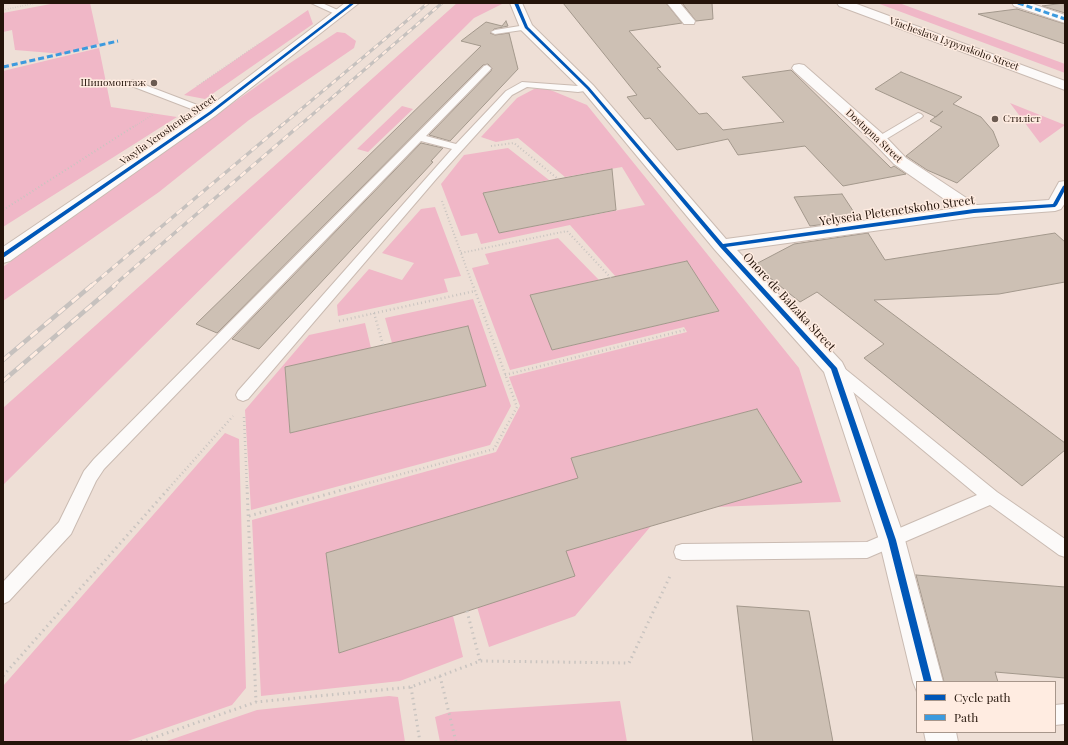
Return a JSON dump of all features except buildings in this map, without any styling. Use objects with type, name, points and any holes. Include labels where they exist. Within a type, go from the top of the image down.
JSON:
[{"type":"street","name":"Vasylia Yeroshenka Street","points":[[3,256],[210,113],[342,8],[352,3]]},
{"type":"street","name":"Onore de Balzaka Street","points":[[516,3],[526,27],[588,88],[722,246],[834,368],[892,540],[928,681]]},
{"type":"street","points":[[672,3],[689,21]]},
{"type":"street","name":"Viacheslava Lypynskoho Street","points":[[844,3],[1065,86]]},
{"type":"street","points":[[1018,3],[1065,19]]},
{"type":"street","name":"Dostupna Street","points":[[799,68],[879,139],[900,161],[974,211]]},
{"type":"street","name":"Yelyseia Pletenetskoho Street","points":[[722,246],[974,211],[1060,211],[1065,186]]},
{"type":"lane","points":[[315,3],[342,8]]},
{"type":"lane","points":[[495,32],[526,27]]},
{"type":"lane","points":[[3,595],[65,528],[90,476],[99,464],[488,68]]},
{"type":"lane","points":[[132,83],[210,113]]},
{"type":"lane","points":[[243,395],[433,176],[509,93],[518,86],[526,84],[578,89],[588,88]]},
{"type":"lane","points":[[879,139],[918,116]]},
{"type":"lane","points":[[419,137],[461,146]]},
{"type":"lane","points":[[834,368],[990,497],[1065,549]]},
{"type":"lane","points":[[682,552],[867,550],[990,497]]},
{"type":"path","points":[[3,10],[36,3]]},
{"type":"path","points":[[461,146],[488,146],[514,143],[558,179]]},
{"type":"path","points":[[249,516],[494,449],[517,406],[433,176]]},
{"type":"path","points":[[461,254],[567,231],[611,278]]},
{"type":"path","points":[[300,329],[475,291]]},
{"type":"path","points":[[374,313],[383,345]]},
{"type":"path","points":[[505,375],[685,330]]},
{"type":"path","points":[[243,395],[256,702]]},
{"type":"path","points":[[141,742],[256,702],[411,687],[480,661],[629,663],[682,552]]},
{"type":"path","points":[[467,611],[480,661]]},
{"type":"path","points":[[440,676],[456,742]]},
{"type":"path","points":[[411,687],[420,742]]},
{"type":"shaded area","points":[[56,3],[90,3],[99,44],[64,54],[15,50],[12,30],[3,32],[3,13]]},
{"type":"shaded area","points":[[457,3],[504,3],[474,18],[3,485],[3,408]]},
{"type":"shaded area","points":[[877,3],[899,3],[1065,64],[1065,73]]},
{"type":"shaded area","points":[[308,10],[313,24],[205,99],[184,95]]},
{"type":"shaded area","points":[[337,32],[345,33],[356,41],[354,48],[249,120],[159,192],[3,301],[3,267],[50,232],[284,67]]},
{"type":"shaded area","points":[[99,48],[111,107],[177,117],[3,227],[3,71]]},
{"type":"shaded area","points":[[534,89],[548,89],[587,105],[799,368],[841,502],[716,507],[802,482],[757,409],[571,458],[602,541],[651,526],[575,616],[489,647],[477,607],[543,489],[326,553],[339,653],[453,616],[463,657],[400,681],[261,696],[252,520],[496,452],[520,406],[509,377],[687,332],[684,327],[510,370],[472,268],[489,264],[485,254],[558,238],[599,280],[531,295],[553,350],[719,311],[687,261],[616,277],[570,225],[481,244],[477,233],[461,236],[441,184],[464,155],[508,148],[549,180],[483,193],[499,233],[645,205],[622,167],[565,177],[518,138],[496,142],[481,137],[517,98]]},
{"type":"shaded area","points":[[1010,103],[1065,125],[1040,143]]},
{"type":"shaded area","points":[[402,106],[413,109],[368,152],[357,149]]},
{"type":"shaded area","points":[[435,207],[461,276],[444,279],[448,292],[338,316],[337,305],[369,269],[402,280],[414,263],[382,253],[421,209]]},
{"type":"shaded area","points":[[473,299],[511,406],[490,445],[251,510],[245,410],[309,335],[365,323],[371,348],[285,367],[290,433],[486,386],[468,326],[392,343],[385,318]]},
{"type":"shaded area","points":[[225,433],[239,439],[246,688],[232,705],[125,742],[3,742],[3,686]]},
{"type":"shaded area","points":[[389,696],[398,697],[405,742],[164,742],[257,710]]},
{"type":"shaded area","points":[[620,701],[627,742],[440,742],[435,717],[450,712]]},
{"type":"railway","points":[[281,126],[428,3]]},
{"type":"railway","points":[[299,126],[442,3]]},
{"type":"railway","points":[[91,286],[282,125]]},
{"type":"railway","points":[[113,286],[300,125]]},
{"type":"railway","points":[[3,360],[92,285]]},
{"type":"railway","points":[[3,381],[115,285]]},
{"type":"marked path","points":[[1018,3],[1065,19]]},
{"type":"marked path","points":[[3,67],[118,41]]},
{"type":"cycle path","points":[[3,256],[210,113],[353,3]]},
{"type":"cycle path","points":[[516,3],[526,27],[588,88],[722,246],[834,368],[892,540],[928,681]]},
{"type":"cycle path","points":[[722,246],[974,211],[1055,205],[1065,186]]},
{"type":"place","name":"Шиномонтаж","points":[[154,83]]},
{"type":"place","name":"Стиліст","points":[[995,119]]}]
